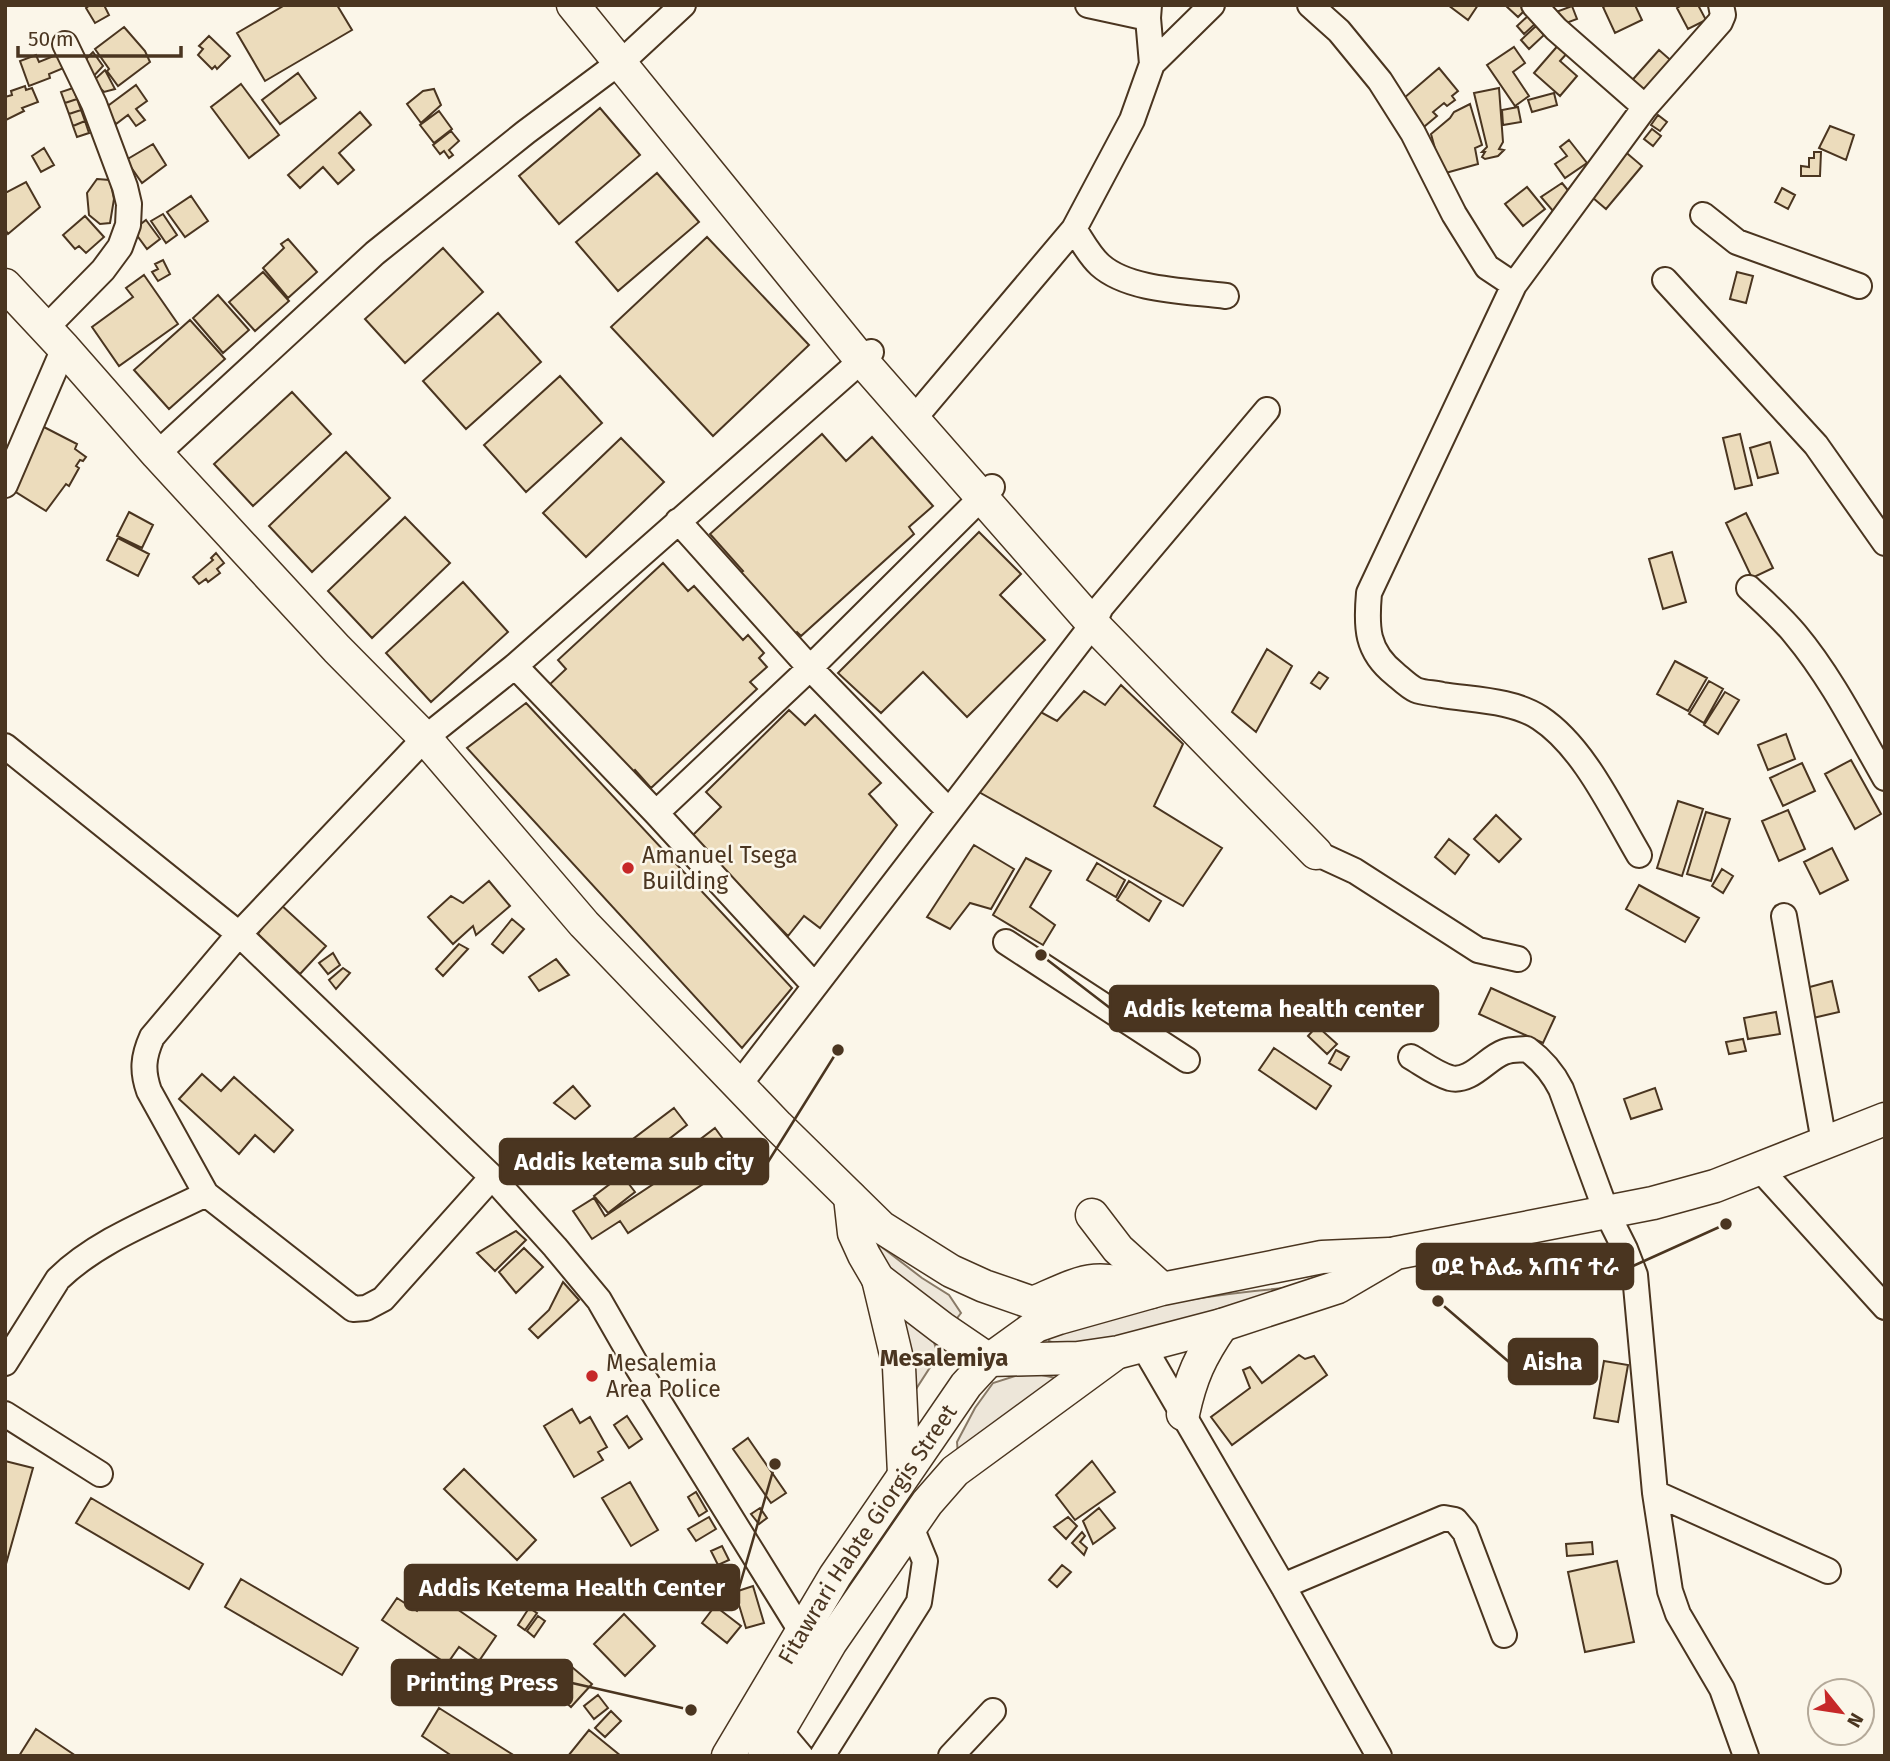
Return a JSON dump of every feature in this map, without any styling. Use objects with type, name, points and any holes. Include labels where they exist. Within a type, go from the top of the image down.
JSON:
[{"type":"main road","points":[[573,5],[623,60],[867,356],[987,492],[1097,615],[1321,846]]},
{"type":"main road","points":[[588,5],[623,60]]},
{"type":"main road","points":[[5,285],[337,649],[425,738],[584,924],[881,1227],[951,1270],[984,1286],[1033,1303],[1086,1280],[1125,1282],[1156,1290]]},
{"type":"main road","points":[[867,356],[922,409],[987,492]]},
{"type":"main road","points":[[878,1279],[922,1314],[989,1360],[1078,1358],[1222,1325],[1338,1287],[1396,1253],[1653,1203],[1715,1186],[1885,1119]]},
{"type":"main road","points":[[850,1198],[854,1233],[878,1279],[899,1367],[904,1474]]},
{"type":"main road","points":[[1092,1215],[1118,1249],[1156,1290]]},
{"type":"main road","name":"Fitawrari Habte Giorgis Street","points":[[728,1756],[801,1631],[904,1474],[966,1385],[989,1360],[1035,1326],[1156,1290],[1322,1257],[1396,1253]]},
{"type":"main road","points":[[1183,1414],[1191,1378],[1222,1325]]},
{"type":"main road","points":[[772,1743],[831,1642],[919,1515],[955,1471],[1130,1348]]},
{"type":"main road","points":[[919,1515],[989,1360]]},
{"type":"street","points":[[157,454],[375,253],[526,132],[623,60],[683,5]]},
{"type":"street","points":[[922,409],[1073,229],[1132,120],[1152,64],[1148,12],[1088,5]]},
{"type":"street","points":[[1152,64],[1212,5]]},
{"type":"street","points":[[1310,5],[1339,31],[1380,81],[1413,133],[1470,242],[1487,267],[1514,285]]},
{"type":"street","points":[[1534,5],[1556,29],[1645,107]]},
{"type":"street","points":[[1639,855],[1564,737],[1539,718],[1492,702],[1415,690],[1383,664],[1368,636],[1369,593],[1381,562],[1514,285],[1645,107],[1720,22],[1723,15],[1721,5]]},
{"type":"street","points":[[5,485],[55,338],[120,247],[128,225],[129,204],[125,187],[94,104],[65,44]]},
{"type":"street","points":[[1703,215],[1737,242],[1859,286]]},
{"type":"street","points":[[1073,229],[1097,262],[1125,280],[1140,285],[1226,296]]},
{"type":"street","points":[[1665,280],[1816,445],[1885,543]]},
{"type":"street","points":[[492,1177],[383,1299],[366,1308],[353,1309],[206,1194],[149,1091],[143,1075],[144,1060],[152,1037],[239,934],[425,738],[514,666],[867,356]]},
{"type":"street","points":[[739,1085],[1097,615],[1267,411]]},
{"type":"street","points":[[656,813],[810,668],[987,492]]},
{"type":"street","points":[[678,521],[810,668],[948,811]]},
{"type":"street","points":[[1749,588],[1775,611],[1818,665],[1885,778]]},
{"type":"street","points":[[514,666],[656,813],[816,986]]},
{"type":"street","points":[[5,746],[239,934],[492,1177],[573,1267],[599,1300],[638,1368],[801,1631]]},
{"type":"street","points":[[1321,846],[1355,872],[1478,950],[1518,959]]},
{"type":"street","points":[[1784,916],[1824,1142]]},
{"type":"street","points":[[1006,942],[1187,1060]]},
{"type":"street","points":[[1411,1057],[1451,1078],[1460,1078],[1476,1071],[1502,1052],[1527,1049],[1555,1077],[1561,1089],[1606,1211],[1635,1275],[1655,1493],[1670,1591],[1678,1614],[1723,1689],[1746,1756]]},
{"type":"street","points":[[1759,1168],[1885,1307]]},
{"type":"street","points":[[5,1363],[58,1279],[68,1269],[103,1245],[206,1194]]},
{"type":"street","points":[[1130,1348],[1183,1414],[1379,1756]]},
{"type":"street","points":[[5,1414],[100,1474]]},
{"type":"street","points":[[1655,1493],[1828,1571]]},
{"type":"street","points":[[822,1756],[919,1602],[925,1561],[919,1515]]},
{"type":"street","points":[[1283,1586],[1444,1518],[1455,1520],[1465,1532],[1504,1634]]},
{"type":"street","points":[[759,1707],[772,1743],[801,1756]]},
{"type":"street","points":[[951,1756],[993,1711]]},
{"type":"shaded area","points":[[857,1228],[922,1278],[949,1295],[961,1313],[954,1322],[923,1309]]},
{"type":"shaded area","points":[[1301,1287],[1183,1323],[1076,1346],[1061,1346],[1049,1341],[1046,1327],[1204,1297]]},
{"type":"shaded area","points":[[894,1310],[933,1339],[938,1355],[905,1406]]},
{"type":"shaded area","points":[[1037,1374],[1065,1380],[958,1455],[957,1442],[975,1408],[993,1383],[1015,1376]]},
{"type":"building","points":[[90,5],[104,5],[109,15],[95,23],[86,8]]},
{"type":"building","points":[[285,5],[337,5],[352,30],[265,81],[237,33]]},
{"type":"building","points":[[1448,5],[1478,5],[1468,20]]},
{"type":"building","points":[[1505,5],[1526,5],[1528,7],[1518,17]]},
{"type":"building","points":[[1635,5],[1642,20],[1615,33],[1603,7]]},
{"type":"building","points":[[1682,5],[1698,5],[1706,20],[1688,29],[1677,8]]},
{"type":"building","points":[[1572,6],[1577,19],[1561,25],[1556,12]]},
{"type":"building","points":[[1530,14],[1537,22],[1524,34],[1517,26]]},
{"type":"building","points":[[1536,26],[1544,35],[1529,49],[1521,40]]},
{"type":"building","points":[[124,27],[145,51],[150,62],[118,86],[95,49]]},
{"type":"building","points":[[209,36],[230,56],[217,69],[215,66],[212,69],[198,55],[203,49],[199,46]]},
{"type":"building","points":[[1561,42],[1570,50],[1560,61],[1577,76],[1560,96],[1534,73]]},
{"type":"building","points":[[1514,47],[1525,63],[1513,72],[1529,96],[1515,106],[1487,65]]},
{"type":"building","points":[[1659,50],[1675,64],[1643,100],[1627,86]]},
{"type":"building","points":[[93,52],[103,66],[91,79],[78,67]]},
{"type":"building","points":[[61,53],[66,67],[49,74],[50,78],[29,86],[20,61],[36,55],[39,62]]},
{"type":"building","points":[[1439,68],[1458,91],[1452,96],[1455,100],[1447,106],[1444,103],[1433,112],[1437,116],[1419,131],[1397,104]]},
{"type":"building","points":[[105,70],[115,89],[104,92],[93,81]]},
{"type":"building","points":[[298,73],[316,98],[280,124],[262,100]]},
{"type":"building","points":[[241,84],[279,135],[249,158],[211,107]]},
{"type":"building","points":[[136,85],[147,101],[136,109],[145,120],[136,126],[128,115],[116,124],[105,108]]},
{"type":"building","points":[[25,86],[26,90],[32,88],[38,102],[22,108],[24,111],[6,120],[5,97],[12,95],[11,91]]},
{"type":"building","points":[[73,88],[77,99],[65,103],[61,92]]},
{"type":"building","points":[[1499,88],[1503,142],[1499,149],[1504,150],[1498,156],[1485,159],[1482,157],[1485,152],[1482,152],[1487,147],[1474,93]]},
{"type":"building","points":[[434,89],[441,105],[421,123],[407,104],[423,91]]},
{"type":"building","points":[[1554,93],[1557,105],[1532,112],[1528,100]]},
{"type":"building","points":[[77,99],[81,110],[69,114],[65,103]]},
{"type":"building","points":[[1470,104],[1482,145],[1475,148],[1478,164],[1442,174],[1431,134],[1454,112]]},
{"type":"building","points":[[1518,107],[1521,122],[1503,125],[1502,110]]},
{"type":"building","points":[[600,108],[640,155],[559,224],[519,176]]},
{"type":"building","points":[[81,110],[85,121],[73,126],[69,114]]},
{"type":"building","points":[[439,111],[452,129],[434,143],[420,125]]},
{"type":"building","points":[[360,112],[371,125],[339,153],[354,170],[338,184],[323,167],[300,188],[288,175]]},
{"type":"building","points":[[1658,115],[1667,122],[1660,131],[1651,125]]},
{"type":"building","points":[[85,121],[89,133],[77,137],[73,126]]},
{"type":"building","points":[[1830,126],[1854,135],[1846,160],[1819,148]]},
{"type":"building","points":[[1652,129],[1661,136],[1653,146],[1644,139]]},
{"type":"building","points":[[451,131],[459,141],[449,150],[453,155],[449,158],[444,151],[440,154],[433,145]]},
{"type":"building","points":[[1569,140],[1587,163],[1565,178],[1555,164],[1567,156],[1560,147]]},
{"type":"building","points":[[153,144],[166,165],[142,183],[126,160]]},
{"type":"building","points":[[44,148],[54,165],[41,172],[32,156]]},
{"type":"building","points":[[1622,149],[1642,166],[1606,209],[1586,192]]},
{"type":"building","points":[[1814,152],[1821,152],[1820,176],[1801,176],[1801,166],[1809,167],[1809,158],[1814,158]]},
{"type":"building","points":[[657,173],[699,222],[618,291],[576,242]]},
{"type":"building","points":[[97,179],[110,180],[114,199],[110,223],[100,224],[89,215],[87,193]]},
{"type":"building","points":[[26,182],[40,207],[8,234],[5,229],[5,193]]},
{"type":"building","points":[[1562,183],[1571,194],[1553,211],[1541,197]]},
{"type":"building","points":[[1527,187],[1545,209],[1523,226],[1505,204]]},
{"type":"building","points":[[1782,188],[1795,195],[1788,209],[1775,202]]},
{"type":"building","points":[[191,196],[208,221],[185,237],[167,212]]},
{"type":"building","points":[[163,214],[177,235],[166,243],[151,221]]},
{"type":"building","points":[[85,216],[104,237],[86,253],[79,246],[75,249],[63,235]]},
{"type":"building","points":[[146,220],[160,239],[147,249],[133,230]]},
{"type":"building","points":[[707,237],[809,345],[713,436],[611,327]]},
{"type":"building","points":[[288,239],[317,272],[288,298],[263,268],[284,248],[281,244]]},
{"type":"building","points":[[443,248],[483,292],[405,363],[365,319]]},
{"type":"building","points":[[163,260],[170,274],[158,281],[152,272],[158,269],[155,264]]},
{"type":"building","points":[[263,272],[289,301],[255,331],[229,302]]},
{"type":"building","points":[[1737,272],[1753,276],[1746,303],[1730,299]]},
{"type":"building","points":[[144,275],[178,324],[119,366],[92,327],[133,297],[126,288]]},
{"type":"building","points":[[218,295],[249,330],[223,353],[193,318]]},
{"type":"building","points":[[498,313],[541,362],[466,429],[423,381]]},
{"type":"building","points":[[190,320],[225,359],[169,409],[134,370]]},
{"type":"building","points":[[560,376],[602,423],[526,492],[484,445]]},
{"type":"building","points":[[292,392],[331,434],[253,506],[214,464]]},
{"type":"building","points":[[40,425],[77,444],[75,449],[86,457],[76,466],[79,468],[69,486],[66,484],[46,511],[11,489]]},
{"type":"building","points":[[822,434],[846,461],[872,437],[933,506],[909,527],[914,534],[801,636],[797,632],[793,635],[738,574],[743,571],[710,534]]},
{"type":"building","points":[[1740,434],[1752,485],[1735,489],[1723,438]]},
{"type":"building","points":[[621,438],[664,482],[586,557],[543,513]]},
{"type":"building","points":[[1770,442],[1778,473],[1758,478],[1750,448]]},
{"type":"building","points":[[346,452],[390,498],[312,572],[269,526]]},
{"type":"building","points":[[129,512],[153,525],[142,548],[117,536]]},
{"type":"building","points":[[1746,513],[1773,568],[1752,578],[1726,523]]},
{"type":"building","points":[[405,517],[450,563],[372,638],[328,591]]},
{"type":"building","points":[[979,532],[1021,574],[1000,595],[1045,640],[967,717],[923,672],[881,713],[838,673]]},
{"type":"building","points":[[118,538],[149,554],[138,576],[107,560]]},
{"type":"building","points":[[1672,552],[1686,602],[1663,609],[1649,559]]},
{"type":"building","points":[[216,553],[224,563],[217,569],[220,573],[208,582],[206,579],[199,584],[193,577],[213,560],[211,558]]},
{"type":"building","points":[[663,563],[688,591],[694,586],[743,640],[748,635],[764,653],[759,658],[767,667],[750,682],[757,689],[651,788],[635,770],[628,776],[547,687],[566,669],[558,660]]},
{"type":"building","points":[[463,582],[508,632],[431,702],[386,653]]},
{"type":"building","points":[[1267,649],[1292,666],[1256,732],[1232,712]]},
{"type":"building","points":[[1675,661],[1707,678],[1688,711],[1657,694]]},
{"type":"building","points":[[1319,672],[1328,678],[1320,689],[1311,683]]},
{"type":"building","points":[[1709,681],[1723,689],[1704,723],[1689,714]]},
{"type":"building","points":[[1121,685],[1183,744],[1154,806],[1222,848],[1183,906],[970,787],[1037,710],[1057,721],[1084,691],[1105,705]]},
{"type":"building","points":[[1725,692],[1739,700],[1718,734],[1704,725]]},
{"type":"building","name":"Amanuel Tsega Building","points":[[526,703],[792,988],[742,1048],[467,748]]},
{"type":"building","points":[[789,710],[805,725],[815,715],[881,783],[869,794],[897,825],[820,928],[804,916],[788,936],[691,837],[721,807],[706,792]]},
{"type":"building","points":[[1786,734],[1795,759],[1768,770],[1758,745]]},
{"type":"building","points":[[1851,760],[1881,814],[1855,829],[1825,774]]},
{"type":"building","points":[[1802,763],[1815,791],[1783,806],[1770,778]]},
{"type":"building","points":[[1678,801],[1703,809],[1682,876],[1657,868]]},
{"type":"building","points":[[1788,810],[1805,849],[1779,861],[1762,821]]},
{"type":"building","points":[[1706,812],[1730,819],[1711,881],[1687,874]]},
{"type":"building","points":[[1496,815],[1521,839],[1499,862],[1474,839]]},
{"type":"building","points":[[1449,839],[1469,855],[1455,874],[1435,857]]},
{"type":"building","points":[[974,845],[1014,869],[991,909],[970,903],[950,929],[927,917]]},
{"type":"building","points":[[1832,848],[1848,880],[1820,894],[1804,862]]},
{"type":"building","points":[[1026,858],[1051,871],[1030,907],[1055,925],[1043,945],[993,915]]},
{"type":"building","points":[[1097,863],[1125,880],[1116,897],[1087,880]]},
{"type":"building","points":[[1722,869],[1733,876],[1723,893],[1712,886]]},
{"type":"building","points":[[489,881],[510,906],[476,935],[473,926],[453,944],[428,917],[451,896],[463,903]]},
{"type":"building","points":[[1129,881],[1161,901],[1149,921],[1117,900]]},
{"type":"building","points":[[1639,885],[1699,918],[1685,942],[1626,909]]},
{"type":"building","points":[[280,904],[326,946],[300,974],[258,934]]},
{"type":"building","points":[[512,919],[524,929],[503,953],[492,944]]},
{"type":"building","points":[[459,944],[468,949],[443,976],[436,969]]},
{"type":"building","points":[[333,953],[340,965],[328,974],[319,963]]},
{"type":"building","points":[[556,959],[569,975],[539,991],[529,977]]},
{"type":"building","points":[[343,968],[350,973],[336,989],[329,980]]},
{"type":"building","points":[[1832,981],[1839,1012],[1813,1018],[1806,988]]},
{"type":"building","points":[[1491,988],[1555,1017],[1543,1043],[1479,1014]]},
{"type":"building","points":[[1776,1012],[1780,1034],[1748,1039],[1744,1018]]},
{"type":"building","points":[[1317,1026],[1337,1044],[1327,1054],[1308,1036]]},
{"type":"building","points":[[1743,1039],[1746,1051],[1729,1054],[1726,1042]]},
{"type":"building","points":[[1274,1048],[1331,1086],[1316,1109],[1259,1070]]},
{"type":"building","points":[[1336,1050],[1349,1057],[1341,1070],[1329,1063]]},
{"type":"building","points":[[202,1074],[221,1091],[234,1077],[293,1130],[274,1152],[255,1135],[239,1154],[179,1099]]},
{"type":"building","points":[[573,1086],[590,1106],[575,1119],[554,1103]]},
{"type":"building","points":[[1655,1088],[1662,1109],[1631,1119],[1624,1099]]},
{"type":"building","points":[[674,1108],[687,1125],[664,1143],[674,1156],[648,1176],[625,1145]]},
{"type":"building","points":[[715,1128],[734,1154],[701,1179],[703,1184],[628,1233],[620,1221],[592,1239],[573,1211],[594,1198],[605,1216],[667,1175],[681,1154]]},
{"type":"building","points":[[622,1175],[635,1192],[608,1213],[594,1196]]},
{"type":"building","points":[[516,1231],[526,1240],[495,1271],[477,1253]]},
{"type":"building","points":[[524,1248],[543,1267],[516,1293],[499,1272]]},
{"type":"building","points":[[563,1282],[579,1300],[538,1338],[529,1329],[549,1310]]},
{"type":"building","points":[[1299,1355],[1305,1359],[1314,1356],[1327,1375],[1232,1445],[1211,1417],[1250,1388],[1243,1370],[1250,1367],[1262,1383]]},
{"type":"building","points":[[1604,1361],[1628,1365],[1618,1422],[1594,1418]]},
{"type":"building","points":[[572,1409],[580,1423],[590,1417],[607,1447],[598,1452],[603,1460],[574,1477],[544,1426]]},
{"type":"building","points":[[627,1416],[642,1439],[629,1448],[614,1425]]},
{"type":"building","points":[[748,1438],[786,1493],[771,1503],[733,1449]]},
{"type":"building","points":[[5,1461],[33,1468],[6,1564],[5,1564]]},
{"type":"building","points":[[1092,1461],[1115,1492],[1075,1520],[1056,1495]]},
{"type":"building","points":[[464,1469],[536,1540],[517,1560],[444,1489]]},
{"type":"building","points":[[630,1482],[658,1530],[631,1546],[602,1498]]},
{"type":"building","points":[[696,1492],[707,1511],[699,1516],[688,1497]]},
{"type":"building","points":[[91,1498],[203,1564],[189,1589],[76,1523]]},
{"type":"building","points":[[760,1508],[767,1518],[759,1524],[751,1514]]},
{"type":"building","points":[[1099,1508],[1115,1528],[1093,1544],[1083,1521]]},
{"type":"building","points":[[709,1517],[716,1529],[696,1541],[688,1529]]},
{"type":"building","points":[[1068,1517],[1077,1526],[1066,1539],[1054,1527]]},
{"type":"building","points":[[1082,1532],[1085,1536],[1080,1542],[1087,1548],[1084,1555],[1072,1543]]},
{"type":"building","points":[[1592,1542],[1593,1554],[1567,1556],[1566,1544]]},
{"type":"building","points":[[722,1546],[729,1560],[718,1565],[711,1551]]},
{"type":"building","points":[[1617,1561],[1634,1642],[1585,1652],[1568,1572]]},
{"type":"building","points":[[1062,1565],[1071,1572],[1057,1587],[1049,1580]]},
{"type":"building","points":[[241,1579],[358,1648],[342,1675],[225,1607]]},
{"type":"building","points":[[753,1586],[764,1623],[746,1628],[735,1592]]},
{"type":"building","points":[[431,1591],[496,1636],[479,1661],[459,1647],[447,1664],[382,1620],[397,1598],[417,1611]]},
{"type":"building","points":[[715,1606],[741,1626],[727,1643],[702,1623]]},
{"type":"building","points":[[529,1608],[537,1613],[525,1630],[518,1625]]},
{"type":"building","points":[[624,1614],[655,1646],[625,1676],[594,1644]]},
{"type":"building","points":[[538,1616],[545,1621],[534,1637],[527,1631]]},
{"type":"building","points":[[566,1662],[592,1684],[571,1707],[546,1685]]},
{"type":"building","points":[[598,1695],[608,1708],[594,1719],[584,1706]]},
{"type":"building","points":[[439,1708],[515,1756],[452,1756],[422,1736]]},
{"type":"building","points":[[611,1711],[621,1721],[605,1737],[595,1728]]},
{"type":"building","points":[[36,1729],[76,1756],[19,1756]]},
{"type":"building","points":[[589,1730],[621,1756],[568,1756]]},
{"type":"place","name":"Amanuel Tsega Building","points":[[628,868]]},
{"type":"place","name":"Addis ketema health center","points":[[1041,955]]},
{"type":"place","name":"Addis ketema sub city","points":[[838,1050]]},
{"type":"place","name":"ወደ ኮልፌ አጠና ተራ","points":[[1726,1224]]},
{"type":"place","name":"Aisha","points":[[1438,1301]]},
{"type":"place","name":"Mesalemia Area Police","points":[[592,1376]]},
{"type":"place","name":"Addis Ketema Health Center","points":[[775,1464]]},
{"type":"place","name":"Printing Press","points":[[691,1710]]},
{"type":"district","name":"Mesalemiya","points":[[944,1358]]}]
